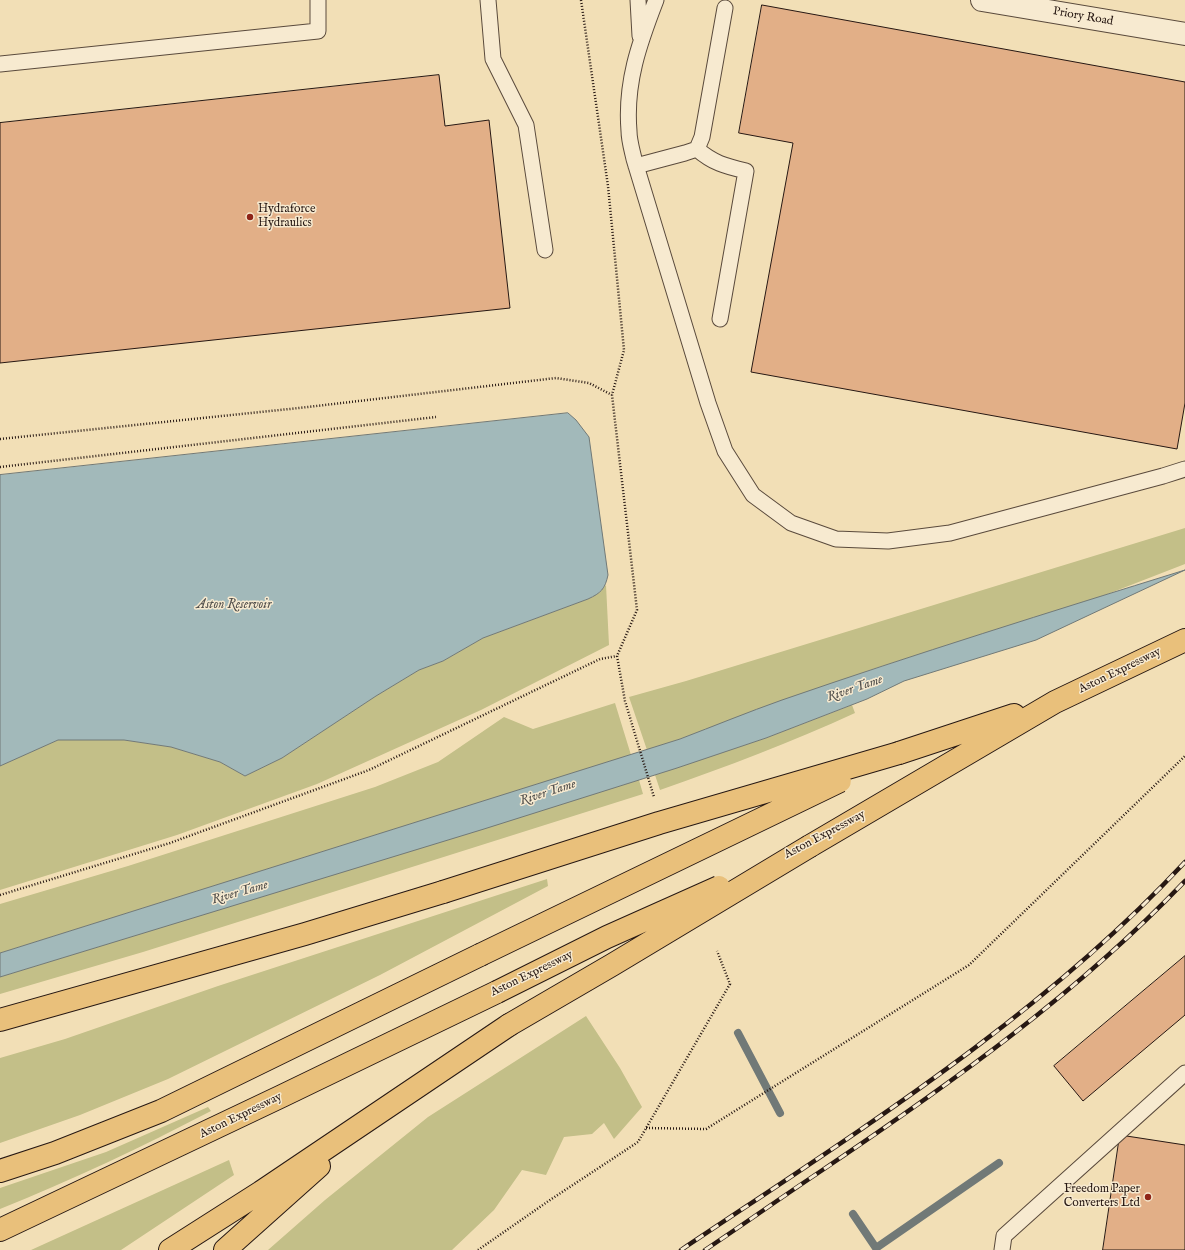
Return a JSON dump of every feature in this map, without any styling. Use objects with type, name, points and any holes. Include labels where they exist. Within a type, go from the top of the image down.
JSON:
[{"type":"highway","name":"Aston Expressway","points":[[0,1230],[196,1138],[607,937],[810,846],[1056,702],[1185,640]]},
{"type":"highway","name":"Aston Expressway","points":[[0,1171],[54,1153],[161,1111],[687,854],[898,753],[1056,702]]},
{"type":"highway","points":[[0,1020],[259,948],[443,892],[659,823],[898,753]]},
{"type":"highway","points":[[170,1250],[261,1192],[509,1025],[810,846]]},
{"type":"highway","points":[[0,1035],[259,948]]},
{"type":"highway","points":[[225,1250],[383,1110]]},
{"type":"street","name":"Priory Road","points":[[982,0],[1185,34]]},
{"type":"lane","points":[[0,64],[318,32],[318,0]]},
{"type":"lane","points":[[488,0],[493,59],[526,125],[544,250]]},
{"type":"lane","points":[[638,0],[640,41]]},
{"type":"lane","points":[[656,0],[640,41],[633,67],[629,106],[629,132],[636,166],[708,403],[725,451],[754,495],[791,522],[836,538],[888,541],[950,533],[1185,469]]},
{"type":"lane","points":[[636,166],[685,154],[697,149],[702,137],[725,8]]},
{"type":"lane","points":[[697,149],[708,159],[725,166],[746,171],[720,319]]},
{"type":"lane","points":[[1002,1250],[1004,1236],[1185,1073]]},
{"type":"path","points":[[581,0],[608,186],[624,350],[612,395],[637,610],[618,656],[625,701],[654,797]]},
{"type":"path","points":[[0,439],[299,408],[556,378],[589,383],[612,395]]},
{"type":"path","points":[[0,467],[436,417]]},
{"type":"path","points":[[0,895],[170,843],[369,770],[600,659],[618,656]]},
{"type":"path","points":[[646,1128],[706,1129],[969,965],[1185,756]]},
{"type":"path","points":[[478,1250],[638,1142],[730,984],[717,951]]},
{"type":"shaded area","points":[[1185,528],[1185,564],[1100,597],[873,669],[647,750],[629,697],[686,681]]},
{"type":"shaded area","points":[[606,585],[609,645],[481,710],[317,784],[177,835],[0,890],[0,766],[58,740],[124,740],[171,747],[220,762],[245,776],[282,758],[376,696],[419,670],[443,661],[483,638],[588,599],[599,593]]},
{"type":"shaded area","points":[[615,703],[631,755],[0,953],[0,904],[128,866],[375,787],[438,762],[504,717],[533,729]]},
{"type":"shaded area","points":[[852,705],[855,713],[831,724],[759,754],[660,790],[655,775],[766,738]]},
{"type":"shaded area","points":[[639,780],[643,794],[143,952],[0,994],[0,977]]},
{"type":"shaded area","points":[[547,879],[548,886],[380,975],[168,1079],[80,1115],[0,1143],[0,1058],[65,1039],[218,986]]},
{"type":"shaded area","points":[[586,1016],[620,1068],[642,1107],[614,1139],[604,1123],[592,1134],[564,1137],[546,1175],[522,1170],[494,1210],[452,1250],[268,1250],[325,1200],[428,1117]]},
{"type":"shaded area","points":[[208,1107],[211,1111],[107,1163],[0,1209],[0,1188],[106,1152]]},
{"type":"shaded area","points":[[229,1160],[234,1175],[121,1250],[31,1250]]},
{"type":"water","name":"Aston Reservoir","points":[[568,413],[576,420],[589,437],[608,575],[604,587],[596,595],[483,638],[443,661],[419,670],[376,696],[282,758],[245,776],[220,762],[171,747],[124,740],[58,740],[0,766],[0,475]]},
{"type":"water","name":"River Tame","points":[[1185,570],[1036,640],[904,681],[867,699],[766,738],[677,768],[484,829],[0,977],[0,953],[680,739],[832,683]]},
{"type":"building","points":[[762,5],[1185,82],[1185,403],[1177,449],[751,372],[793,143],[739,133]]},
{"type":"building","name":"Hydraforce Hydraulics","points":[[439,75],[445,126],[489,120],[510,308],[0,363],[0,123]]},
{"type":"building","points":[[1185,956],[1185,1015],[1083,1101],[1054,1066]]},
{"type":"building","name":"Freedom Paper Converters Ltd","points":[[1120,1135],[1185,1145],[1185,1250],[1103,1250]]},
{"type":"waterway","points":[[738,1033],[780,1113]]},
{"type":"waterway","points":[[853,1214],[876,1248],[999,1163]]},
{"type":"railway","points":[[681,1250],[880,1117],[1008,1022],[1070,972],[1129,919],[1185,862]]},
{"type":"railway","points":[[705,1250],[917,1105],[1011,1036],[1101,962],[1185,881]]},
{"type":"place","name":"Hydraforce Hydraulics","points":[[250,217]]},
{"type":"place","name":"Freedom Paper Converters Ltd","points":[[1148,1197]]}]
